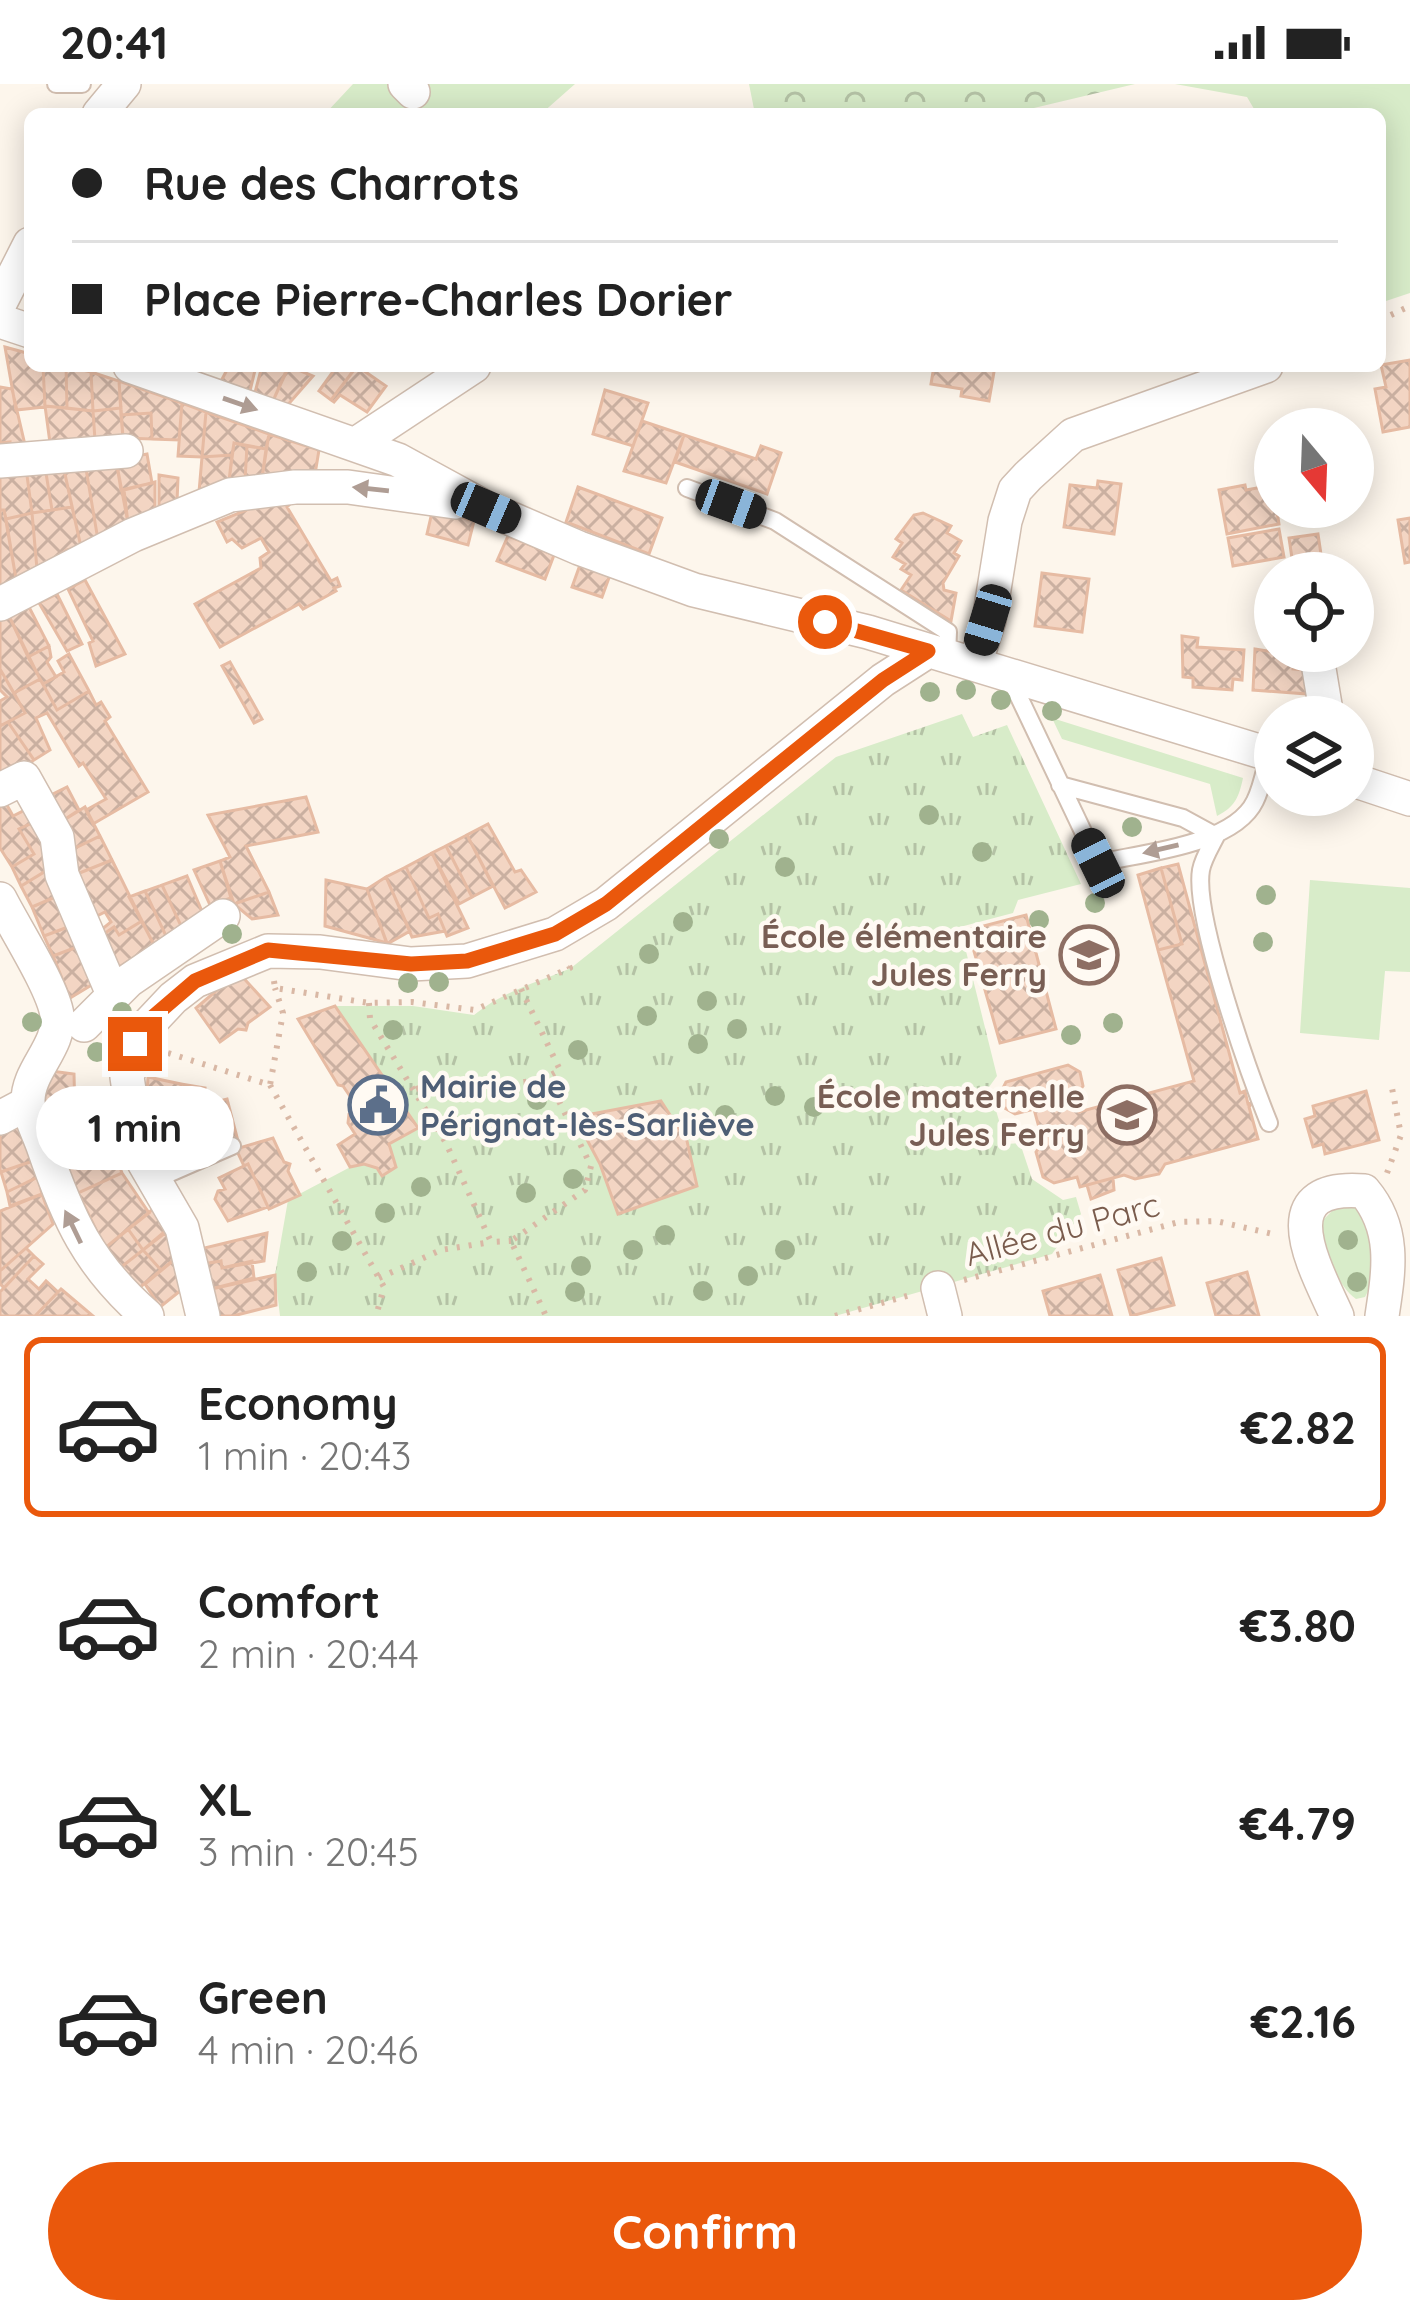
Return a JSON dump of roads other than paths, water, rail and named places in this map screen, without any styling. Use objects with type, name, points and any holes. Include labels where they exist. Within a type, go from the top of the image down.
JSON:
[{"type":"street","points":[[103,108],[124,84]]},
{"type":"street","points":[[0,304],[24,256]]},
{"type":"street","points":[[147,372],[398,460],[486,508],[694,590],[868,632],[1254,749]]},
{"type":"street","points":[[356,444],[465,372]]},
{"type":"street","points":[[203,1316],[182,1228],[138,1152],[131,1061],[153,1017],[195,981],[268,950],[411,964],[467,961],[555,934],[606,904],[883,680],[950,657],[988,620],[1005,520],[1015,490],[1073,435],[1249,372]]},
{"type":"street","points":[[0,461],[126,451]]},
{"type":"street","points":[[0,604],[133,535],[230,495],[295,487],[349,487],[406,492],[486,508]]},
{"type":"street","points":[[0,790],[24,778],[57,837],[62,875],[113,994]]},
{"type":"street","points":[[1374,787],[1410,799]]},
{"type":"street","points":[[0,899],[65,1017],[131,1061]]},
{"type":"street","points":[[147,1316],[114,1287],[83,1246],[14,1110],[65,1017],[113,994],[223,916]]},
{"type":"street","points":[[1337,1316],[1304,1241],[1305,1217],[1321,1198],[1342,1189],[1364,1191],[1388,1232],[1382,1316]]},
{"type":"lane","points":[[56,84],[82,84]]},
{"type":"lane","points":[[687,488],[775,520],[845,563],[948,632],[950,657]]},
{"type":"lane","points":[[1008,674],[1098,863],[1216,836],[1241,822],[1254,803]]},
{"type":"lane","points":[[1060,785],[1183,818],[1216,836]]},
{"type":"lane","points":[[1216,836],[1201,871],[1204,914],[1248,1070],[1270,1123]]},
{"type":"lane","points":[[154,1180],[232,1146]]},
{"type":"place","name":"École élémentaire Jules Ferry","points":[[1089,955]]},
{"type":"place","name":"Mairie de Pérignat-lès-Sarliève","points":[[378,1105]]},
{"type":"place","name":"École maternelle Jules Ferry","points":[[1127,1115]]}]
